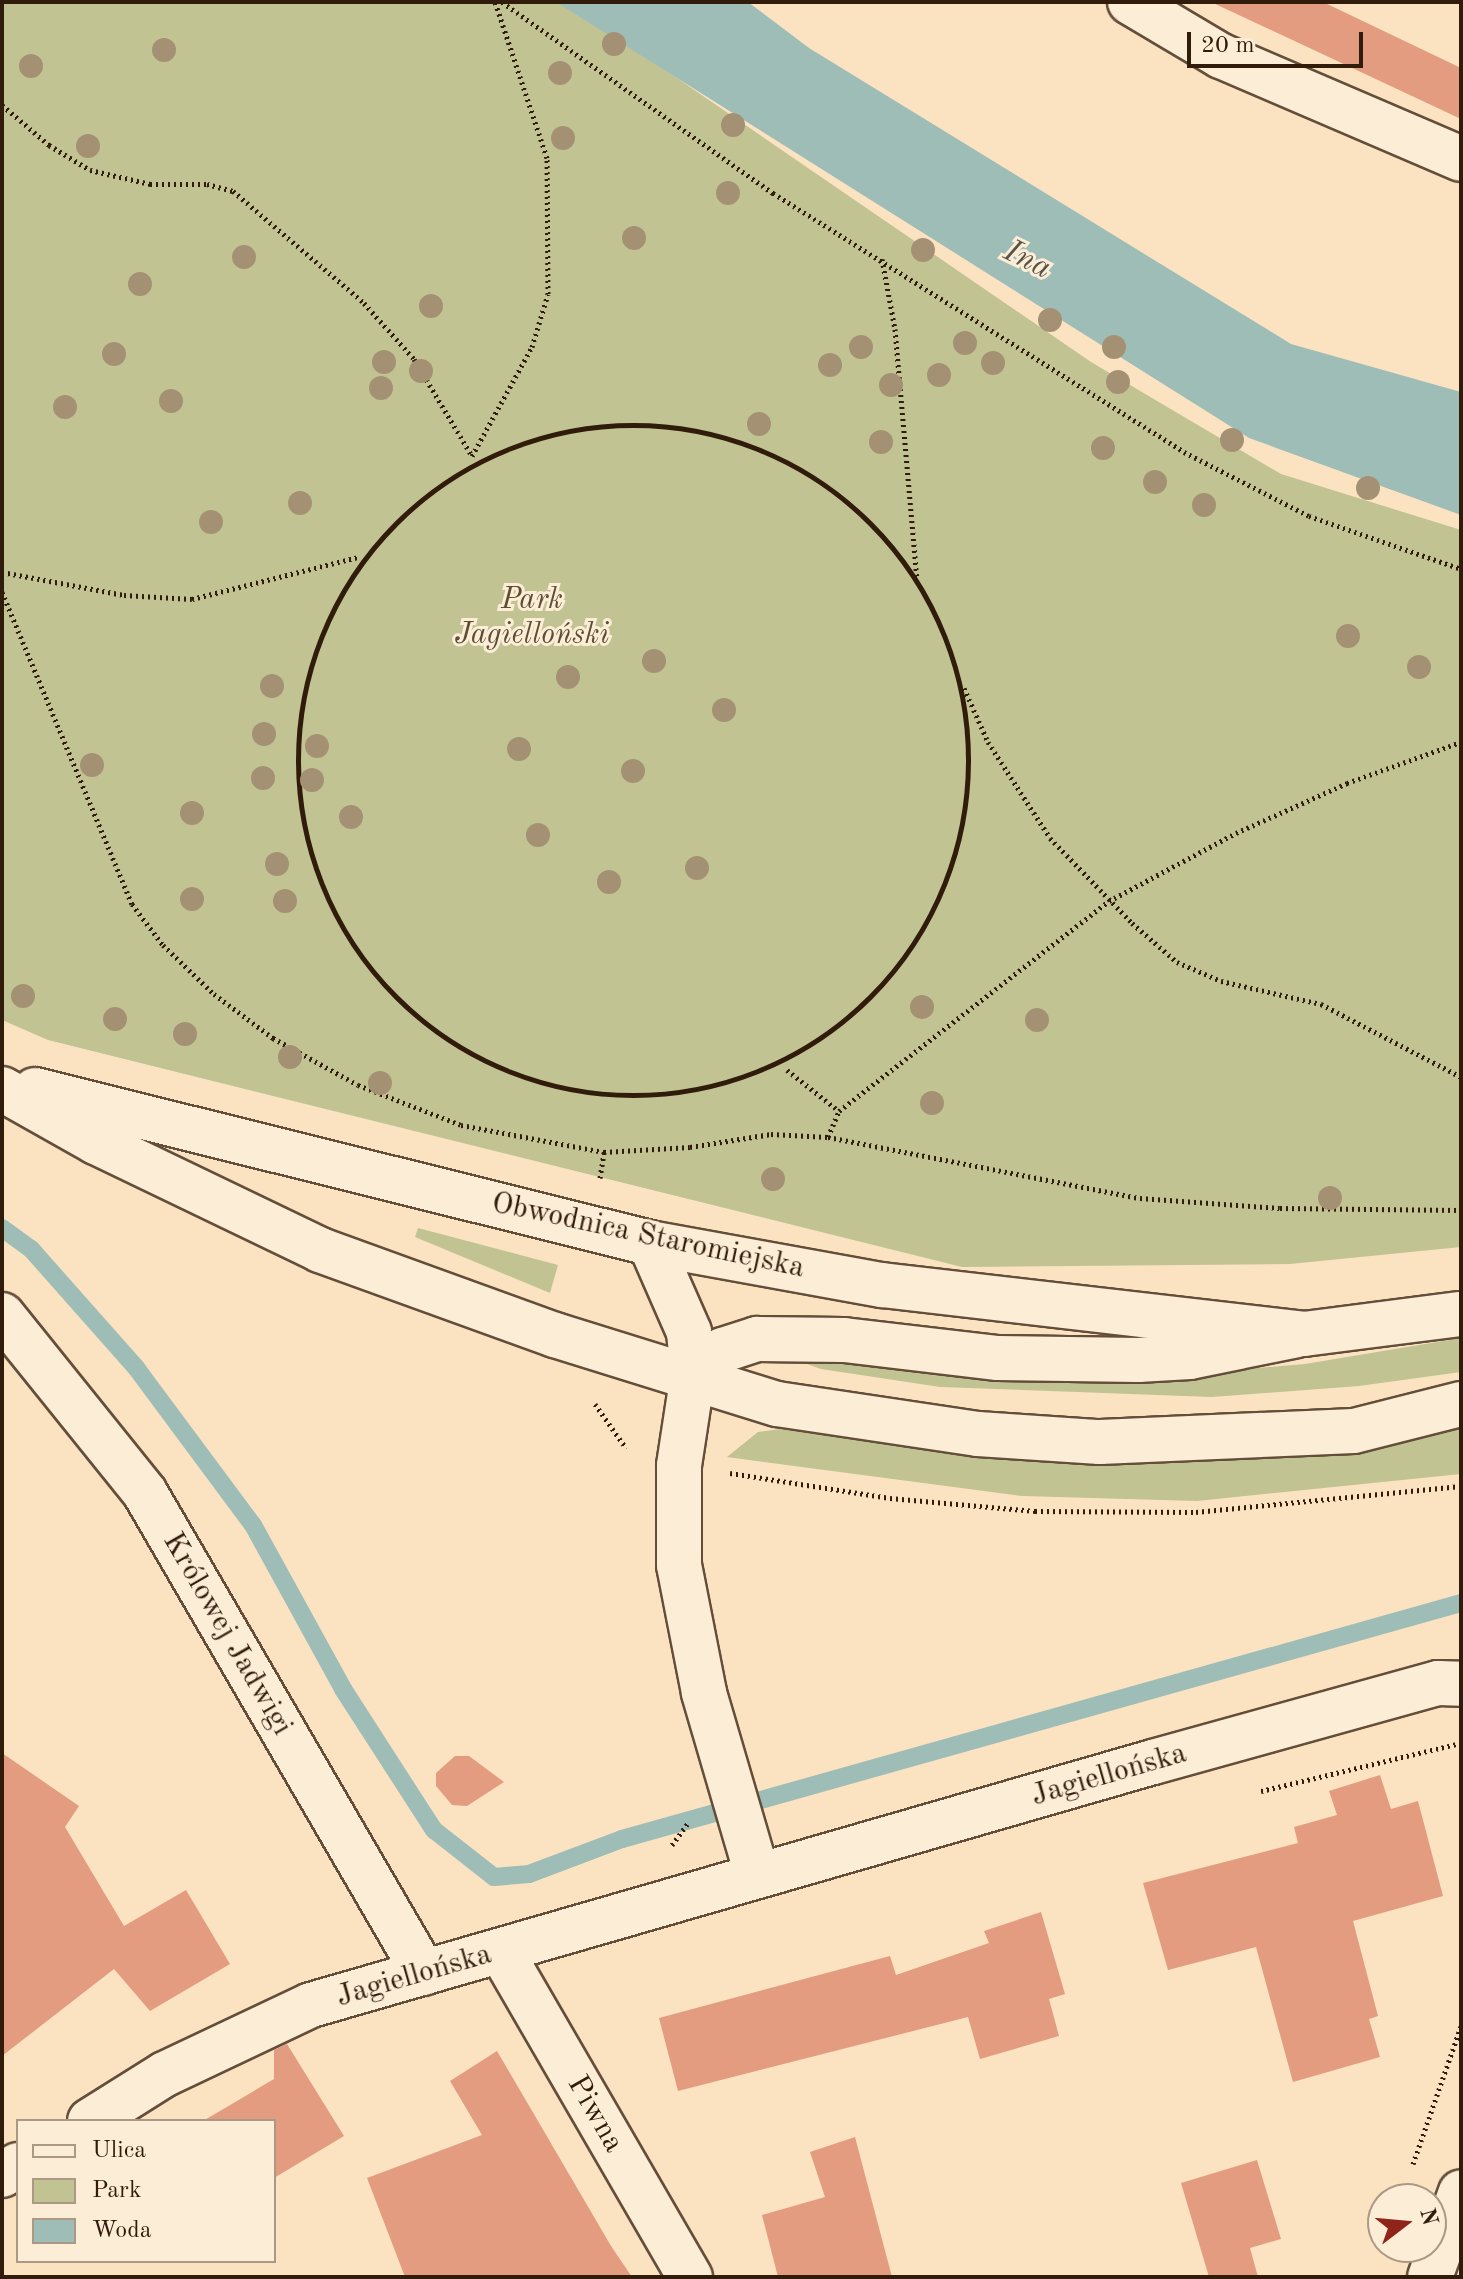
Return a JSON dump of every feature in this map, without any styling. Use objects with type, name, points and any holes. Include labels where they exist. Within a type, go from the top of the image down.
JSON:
[{"type":"street","points":[[1130,2],[1221,56],[1461,159]]},
{"type":"street","name":"Obwodnica Staromiejska","points":[[2,1082],[650,1243],[882,1285],[1304,1334]]},
{"type":"street","points":[[2,1089],[96,1142],[320,1250],[555,1335],[693,1374],[777,1404],[867,1421],[1100,1442],[1354,1431],[1461,1404]]},
{"type":"street","points":[[650,1243],[689,1332],[693,1374],[679,1466],[679,1565],[722,1755],[757,1874]]},
{"type":"street","name":"Obwodnica Staromiejska","points":[[693,1374],[723,1350],[757,1339],[844,1340],[998,1358],[1138,1360],[1190,1357],[1304,1334],[1461,1314]]},
{"type":"street","name":"Królowej Jadwigi","points":[[2,1315],[145,1493],[424,1973]]},
{"type":"street","name":"Jagiellońska","points":[[93,2119],[165,2074],[311,2005],[757,1874],[1438,1683],[1461,1684]]},
{"type":"street","name":"Piwna","points":[[501,1951],[690,2277]]},
{"type":"street","points":[[1430,2277],[1461,2192]]},
{"type":"path","points":[[472,456],[532,347],[548,294],[547,158],[495,2]]},
{"type":"path","points":[[502,2],[773,193],[882,258],[1184,452],[1309,516],[1461,569]]},
{"type":"path","points":[[2,105],[49,145],[90,170],[150,184],[207,184],[233,191],[364,303],[414,359],[472,456]]},
{"type":"path","points":[[882,258],[895,329],[917,580]]},
{"type":"path","points":[[433,479],[472,456],[570,432],[626,428],[681,433],[736,447],[788,469],[835,501],[917,580],[947,634],[962,683],[1017,790],[1050,838],[1109,901],[1177,962],[1221,981],[1321,1004],[1461,1077]]},
{"type":"path","points":[[410,499],[359,557],[302,693],[294,753],[314,863],[365,957],[402,999],[458,1045],[559,1087],[606,1090],[787,1070],[799,1063]]},
{"type":"path","points":[[2,572],[124,595],[192,599],[359,557]]},
{"type":"path","points":[[2,592],[132,904],[163,945],[214,994],[273,1038],[358,1085],[461,1125],[604,1152],[690,1147],[771,1134],[828,1137],[1140,1198],[1280,1208],[1461,1210]]},
{"type":"path","points":[[835,1040],[876,1002],[938,907],[956,854],[965,799],[962,683]]},
{"type":"path","points":[[828,1137],[839,1111],[1109,901],[1236,833],[1347,783],[1461,742]]},
{"type":"path","points":[[787,1070],[839,1111]]},
{"type":"path","points":[[663,1855],[687,1826]]},
{"type":"path","points":[[1411,2170],[1461,2026]]},
{"type":"green space","name":"Park Jagielloński","points":[[2,2],[566,2],[1091,362],[1281,474],[1461,530],[1461,1247],[1290,1264],[962,1267],[48,1040],[2,1020]]},
{"type":"green space","points":[[418,1228],[558,1265],[550,1293],[415,1237]]},
{"type":"green space","points":[[1461,1338],[1461,1372],[1359,1386],[1212,1397],[940,1387],[821,1369],[790,1358],[1199,1373],[1305,1364]]},
{"type":"green space","points":[[1461,1420],[1461,1474],[1197,1501],[1022,1496],[727,1457],[758,1432],[780,1429],[952,1452]]},
{"type":"water","name":"Ina","points":[[556,2],[748,2],[809,48],[1291,344],[1461,392],[1461,515],[1249,438]]},
{"type":"building","points":[[1211,2],[1323,2],[1461,68],[1461,119]]},
{"type":"building","points":[[2,1753],[79,1806],[65,1827],[124,1926],[186,1890],[230,1964],[150,2011],[114,1969],[2,2056]]},
{"type":"building","points":[[455,1756],[469,1756],[504,1782],[467,1806],[452,1805],[436,1786],[436,1773]]},
{"type":"building","points":[[1380,1775],[1391,1809],[1418,1801],[1443,1896],[1353,1921],[1378,2016],[1369,2019],[1380,2057],[1293,2082],[1256,1947],[1168,1970],[1143,1883],[1298,1843],[1294,1827],[1337,1815],[1329,1791]]},
{"type":"building","points":[[1041,1912],[1065,1994],[1049,1999],[1059,2036],[980,2059],[968,2017],[678,2091],[659,2018],[890,1956],[896,1975],[989,1943],[984,1931]]},
{"type":"building","points":[[287,2044],[344,2136],[276,2177],[276,2119],[206,2119],[274,2079],[274,2050]]},
{"type":"building","points":[[497,2051],[632,2277],[405,2277],[367,2178],[482,2135],[450,2081]]},
{"type":"building","points":[[855,2137],[892,2277],[778,2277],[762,2215],[825,2197],[810,2152]]},
{"type":"building","points":[[1257,2160],[1281,2239],[1250,2248],[1258,2277],[1209,2277],[1181,2183]]},
{"type":"waterway","points":[[2,1228],[31,1249],[137,1369],[253,1525],[343,1689],[434,1830],[494,1877],[529,1874],[622,1839],[1461,1603]]}]
